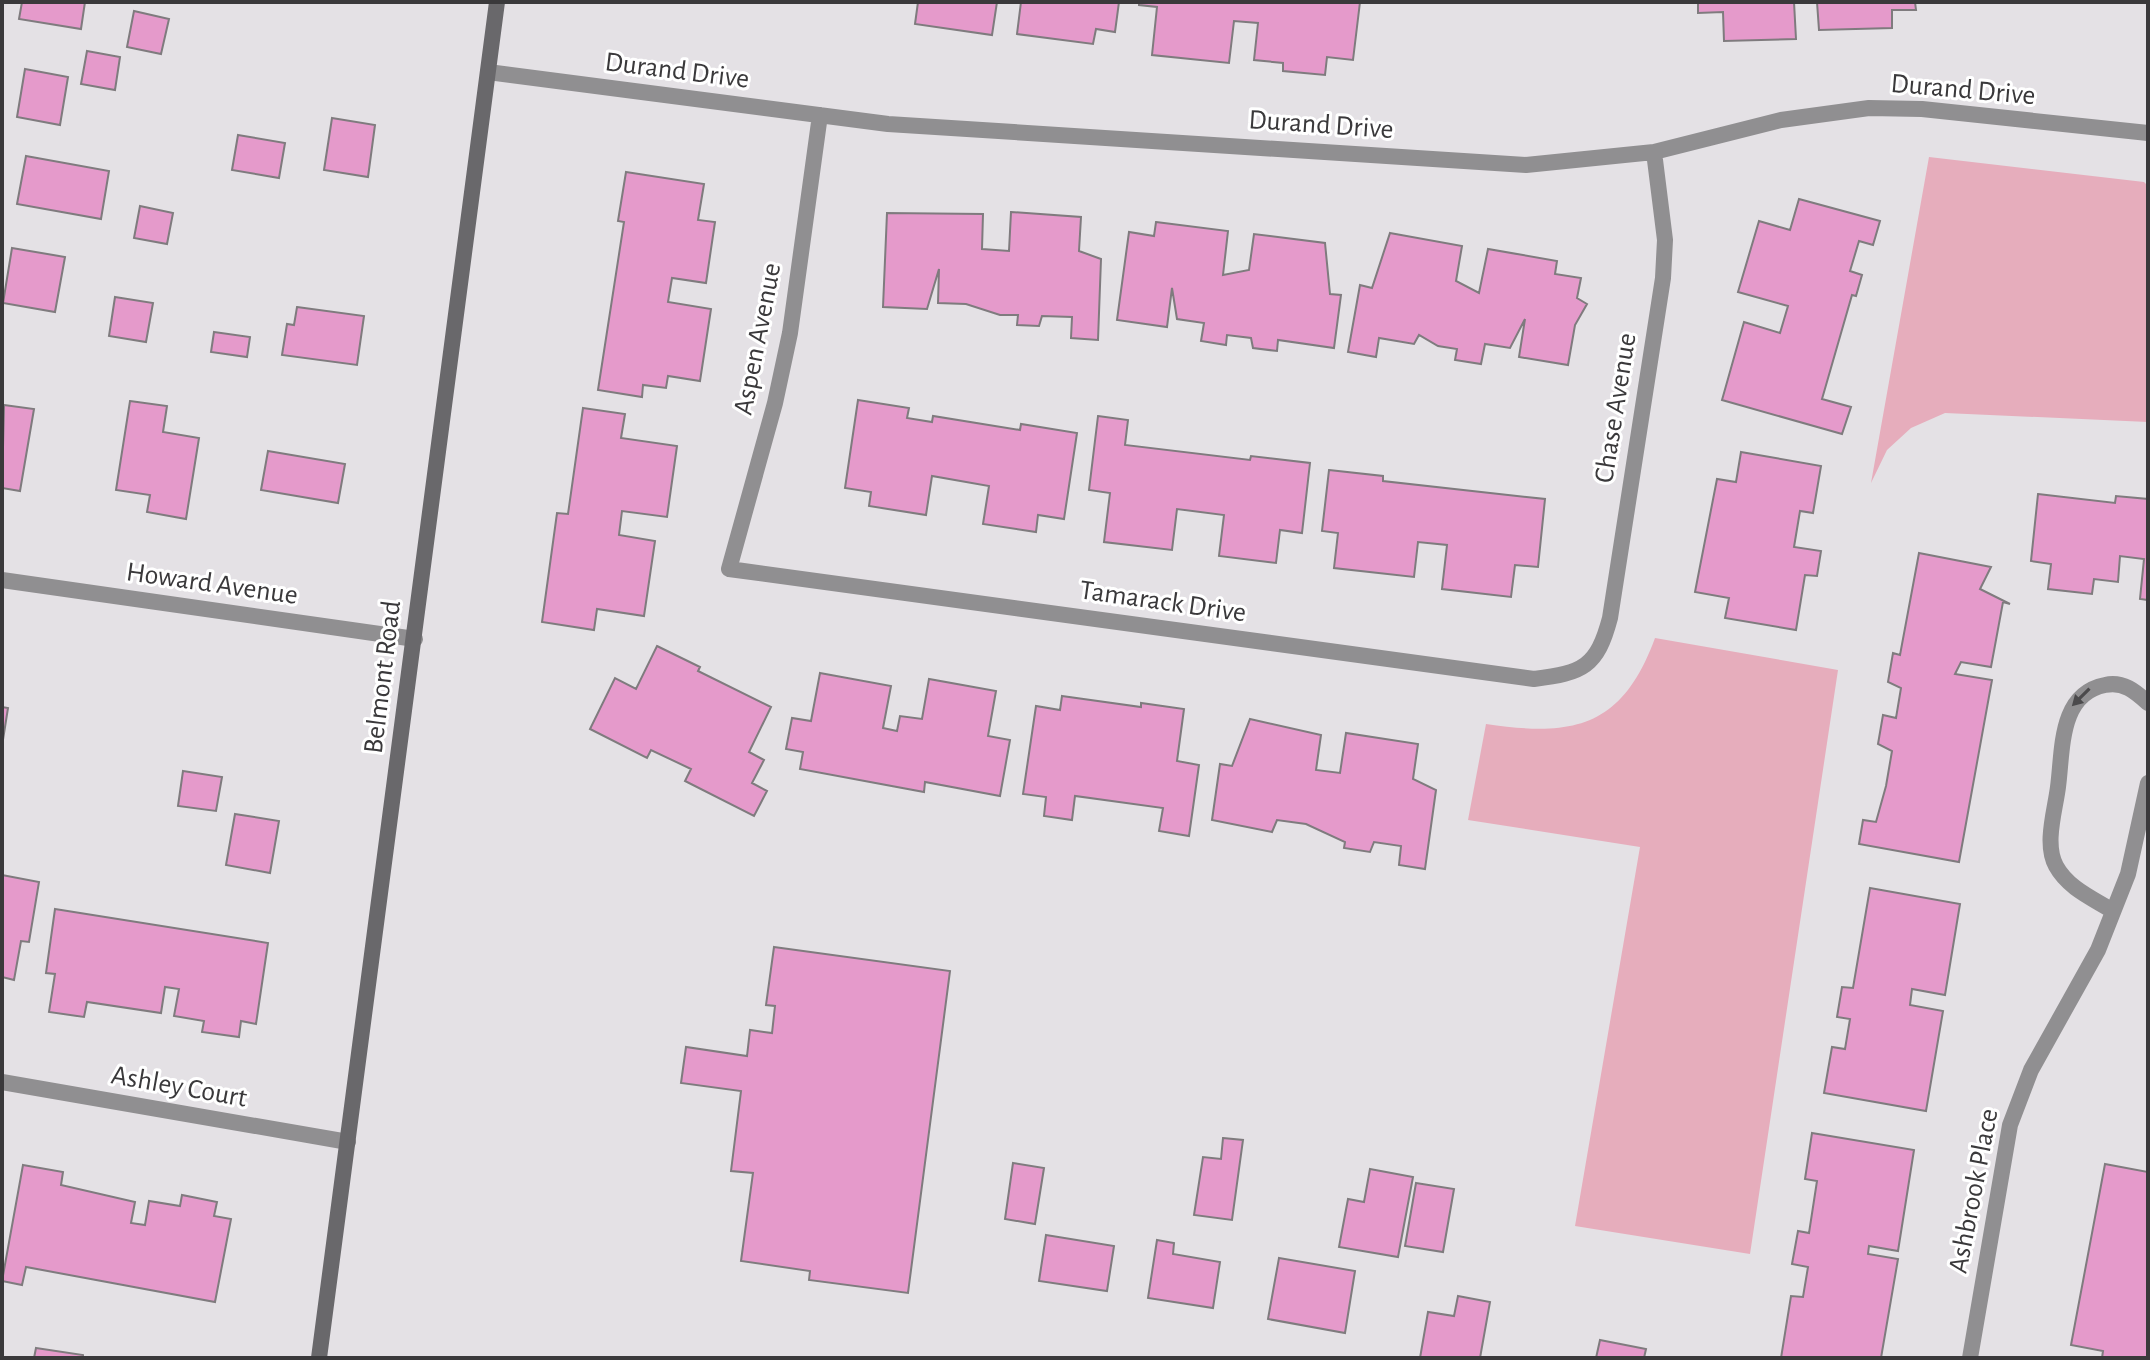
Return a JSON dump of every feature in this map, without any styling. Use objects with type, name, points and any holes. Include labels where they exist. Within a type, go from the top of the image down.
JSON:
[{"type":"main road","name":"Belmont Road","points":[[319,1358],[497,2]]},
{"type":"street","name":"Durand Drive","points":[[488,72],[888,124],[1526,165],[1654,152],[1781,120],[1869,108],[1922,109],[2148,133]]},
{"type":"street","name":"Aspen Avenue","points":[[729,569],[775,403],[790,333],[820,115]]},
{"type":"street","name":"Chase Avenue","points":[[1589,666],[1603,645],[1610,618],[1663,278],[1665,240],[1654,152]]},
{"type":"street","name":"Tamarack Drive","points":[[729,569],[1534,679],[1565,675],[1589,666]]},
{"type":"street","name":"Howard Avenue","points":[[2,580],[415,639]]},
{"type":"street","points":[[2113,911],[2068,883],[2050,850],[2065,736],[2072,705],[2089,688],[2113,683],[2133,689],[2148,703]]},
{"type":"street","name":"Ashbrook Place","points":[[1970,1358],[2010,1125],[2031,1070],[2098,950],[2142,825],[2148,783]]},
{"type":"street","name":"Ashley Court","points":[[2,1082],[348,1142]]},
{"type":"shaded area","points":[[1929,157],[2144,182],[2148,186],[2148,422],[1945,413],[1911,428],[1887,450],[1871,483]]},
{"type":"shaded area","points":[[1655,638],[1838,670],[1750,1254],[1575,1226],[1640,847],[1468,820],[1486,724],[1544,729],[1591,720],[1610,708],[1627,691],[1642,668]]},
{"type":"building","points":[[22,2],[85,2],[81,29],[19,19]]},
{"type":"building","points":[[918,2],[997,2],[992,35],[915,24]]},
{"type":"building","points":[[1021,2],[1119,2],[1115,32],[1096,29],[1093,44],[1017,34]]},
{"type":"building","points":[[1139,2],[1360,2],[1353,60],[1327,57],[1325,75],[1283,71],[1283,63],[1254,60],[1258,23],[1234,21],[1229,63],[1152,55],[1157,7],[1139,5]]},
{"type":"building","points":[[1698,2],[1794,2],[1796,39],[1724,41],[1723,12],[1698,13]]},
{"type":"building","points":[[1817,2],[1915,2],[1916,10],[1892,10],[1892,28],[1819,30]]},
{"type":"building","points":[[134,11],[169,19],[161,54],[127,47]]},
{"type":"building","points":[[87,51],[120,57],[115,90],[81,84]]},
{"type":"building","points":[[25,69],[68,77],[60,125],[17,117]]},
{"type":"building","points":[[332,118],[375,125],[368,177],[324,170]]},
{"type":"building","points":[[238,135],[285,143],[279,178],[232,170]]},
{"type":"building","points":[[26,156],[109,171],[101,219],[17,204]]},
{"type":"building","points":[[626,172],[704,184],[698,220],[715,222],[706,283],[672,278],[668,302],[711,309],[700,381],[668,376],[666,388],[643,385],[642,397],[598,390],[624,222],[618,221]]},
{"type":"building","points":[[1799,199],[1880,221],[1873,245],[1859,241],[1850,271],[1862,275],[1856,296],[1852,295],[1822,399],[1851,407],[1842,434],[1722,400],[1744,322],[1780,333],[1788,306],[1738,292],[1759,221],[1790,230]]},
{"type":"building","points":[[140,206],[173,213],[167,244],[134,238]]},
{"type":"building","points":[[1011,212],[1081,217],[1079,251],[1101,259],[1098,340],[1071,338],[1072,317],[1042,316],[1039,326],[1017,325],[1018,315],[1000,315],[966,304],[938,303],[939,269],[927,309],[883,307],[887,213],[983,214],[982,249],[1009,251]]},
{"type":"building","points":[[1156,222],[1228,231],[1223,275],[1249,270],[1254,234],[1325,243],[1330,294],[1341,295],[1334,348],[1278,340],[1277,351],[1253,348],[1251,338],[1227,335],[1226,345],[1201,341],[1204,323],[1177,319],[1172,288],[1167,327],[1117,320],[1129,232],[1154,236]]},
{"type":"building","points":[[1390,233],[1462,246],[1456,281],[1479,293],[1488,249],[1557,261],[1555,274],[1581,278],[1577,298],[1587,304],[1575,325],[1568,365],[1519,357],[1525,319],[1510,348],[1485,344],[1481,364],[1455,360],[1457,349],[1438,346],[1419,335],[1414,344],[1379,338],[1376,357],[1348,352],[1360,285],[1372,288]]},
{"type":"building","points":[[12,248],[65,257],[55,312],[3,303]]},
{"type":"building","points":[[115,297],[153,303],[146,342],[109,336]]},
{"type":"building","points":[[297,307],[364,316],[357,365],[282,355],[287,324],[294,325]]},
{"type":"building","points":[[214,332],[250,337],[247,357],[211,352]]},
{"type":"building","points":[[858,400],[909,408],[907,418],[932,422],[933,416],[1020,430],[1021,424],[1077,433],[1064,519],[1038,515],[1036,532],[983,524],[989,486],[932,476],[926,515],[869,506],[871,492],[845,488]]},
{"type":"building","points":[[130,401],[167,406],[163,432],[199,438],[186,519],[147,512],[150,495],[116,490]]},
{"type":"building","points":[[4,405],[34,409],[20,491],[2,488]]},
{"type":"building","points":[[583,408],[625,414],[621,438],[677,446],[667,517],[622,511],[619,535],[655,541],[644,616],[597,609],[594,630],[542,622],[557,513],[568,514]]},
{"type":"building","points":[[1098,416],[1128,420],[1125,445],[1250,460],[1251,456],[1310,463],[1302,533],[1280,530],[1276,563],[1219,556],[1224,515],[1177,509],[1172,550],[1104,542],[1110,493],[1089,490]]},
{"type":"building","points":[[268,451],[345,464],[338,503],[261,490]]},
{"type":"building","points":[[1741,452],[1821,466],[1813,513],[1800,511],[1794,547],[1821,551],[1817,576],[1805,575],[1796,630],[1725,618],[1729,598],[1695,592],[1717,479],[1736,482]]},
{"type":"building","points":[[1329,470],[1383,476],[1383,481],[1545,499],[1538,567],[1515,565],[1511,597],[1442,589],[1447,545],[1418,542],[1414,577],[1334,568],[1338,533],[1322,531]]},
{"type":"building","points":[[2038,494],[2115,503],[2116,496],[2148,499],[2148,600],[2140,599],[2144,559],[2120,556],[2118,582],[2094,579],[2092,594],[2048,589],[2051,564],[2031,561]]},
{"type":"building","points":[[1919,553],[1991,567],[1980,589],[2010,604],[2003,602],[1991,667],[1961,662],[1955,674],[1992,680],[1959,862],[1859,844],[1863,820],[1876,822],[1886,786],[1892,751],[1878,744],[1883,715],[1896,718],[1901,688],[1888,682],[1893,653],[1900,655]]},
{"type":"building","points":[[657,646],[700,667],[698,671],[771,707],[749,752],[764,760],[752,783],[767,791],[754,816],[685,781],[691,769],[651,750],[647,758],[590,729],[615,678],[636,689]]},
{"type":"building","points":[[820,673],[891,686],[883,728],[897,731],[900,716],[922,719],[929,679],[996,691],[988,736],[1010,740],[1000,796],[925,782],[924,792],[800,769],[803,752],[786,749],[792,718],[811,721]]},
{"type":"building","points":[[1062,696],[1141,707],[1141,703],[1184,709],[1177,761],[1199,765],[1189,836],[1159,831],[1163,808],[1075,796],[1072,820],[1044,816],[1046,797],[1023,794],[1036,706],[1060,710]]},
{"type":"building","points":[[2,707],[8,708],[2,746]]},
{"type":"building","points":[[1250,719],[1321,735],[1316,770],[1340,773],[1346,733],[1418,744],[1413,779],[1436,790],[1425,869],[1399,865],[1401,846],[1374,842],[1370,852],[1344,848],[1345,842],[1306,824],[1277,820],[1272,832],[1212,820],[1220,764],[1232,766]]},
{"type":"building","points":[[183,771],[222,777],[216,811],[178,806]]},
{"type":"building","points":[[235,814],[279,821],[270,873],[226,865]]},
{"type":"building","points":[[2,875],[39,882],[29,942],[21,941],[14,980],[2,977]]},
{"type":"building","points":[[1870,888],[1960,904],[1945,995],[1912,989],[1910,1005],[1943,1011],[1926,1111],[1824,1093],[1832,1047],[1845,1049],[1850,1019],[1837,1017],[1842,987],[1853,988]]},
{"type":"building","points":[[55,909],[268,943],[256,1024],[241,1021],[239,1037],[202,1032],[204,1021],[174,1016],[179,989],[165,987],[161,1013],[87,1002],[84,1017],[49,1012],[55,974],[46,973]]},
{"type":"building","points":[[774,947],[950,971],[908,1293],[809,1280],[810,1271],[741,1261],[753,1173],[731,1171],[741,1091],[681,1083],[686,1047],[747,1056],[750,1030],[772,1033],[775,1006],[766,1005]]},
{"type":"building","points":[[1812,1133],[1914,1150],[1898,1251],[1869,1246],[1868,1254],[1898,1259],[1881,1358],[1781,1358],[1791,1296],[1803,1297],[1808,1267],[1792,1264],[1798,1231],[1809,1233],[1817,1181],[1805,1179]]},
{"type":"building","points":[[1223,1138],[1243,1140],[1232,1220],[1194,1215],[1203,1157],[1221,1159]]},
{"type":"building","points":[[1013,1163],[1044,1168],[1035,1224],[1005,1219]]},
{"type":"building","points":[[2105,1164],[2148,1172],[2148,1358],[2102,1358],[2103,1351],[2071,1345]]},
{"type":"building","points":[[23,1165],[63,1172],[61,1185],[135,1202],[131,1223],[145,1225],[149,1201],[180,1206],[182,1195],[217,1202],[214,1216],[231,1219],[215,1302],[26,1267],[22,1285],[2,1281]]},
{"type":"building","points":[[1370,1169],[1413,1177],[1398,1257],[1339,1247],[1348,1199],[1364,1202]]},
{"type":"building","points":[[1416,1183],[1454,1189],[1443,1252],[1405,1246]]},
{"type":"building","points":[[1046,1235],[1114,1246],[1107,1291],[1039,1281]]},
{"type":"building","points":[[1157,1240],[1174,1243],[1173,1254],[1220,1262],[1213,1308],[1148,1298]]},
{"type":"building","points":[[1279,1258],[1355,1271],[1345,1333],[1268,1319]]},
{"type":"building","points":[[1458,1296],[1490,1302],[1480,1358],[1420,1358],[1428,1312],[1454,1316]]},
{"type":"building","points":[[1600,1340],[1646,1349],[1644,1358],[1596,1358]]},
{"type":"building","points":[[36,1348],[83,1355],[83,1358],[34,1358]]}]
